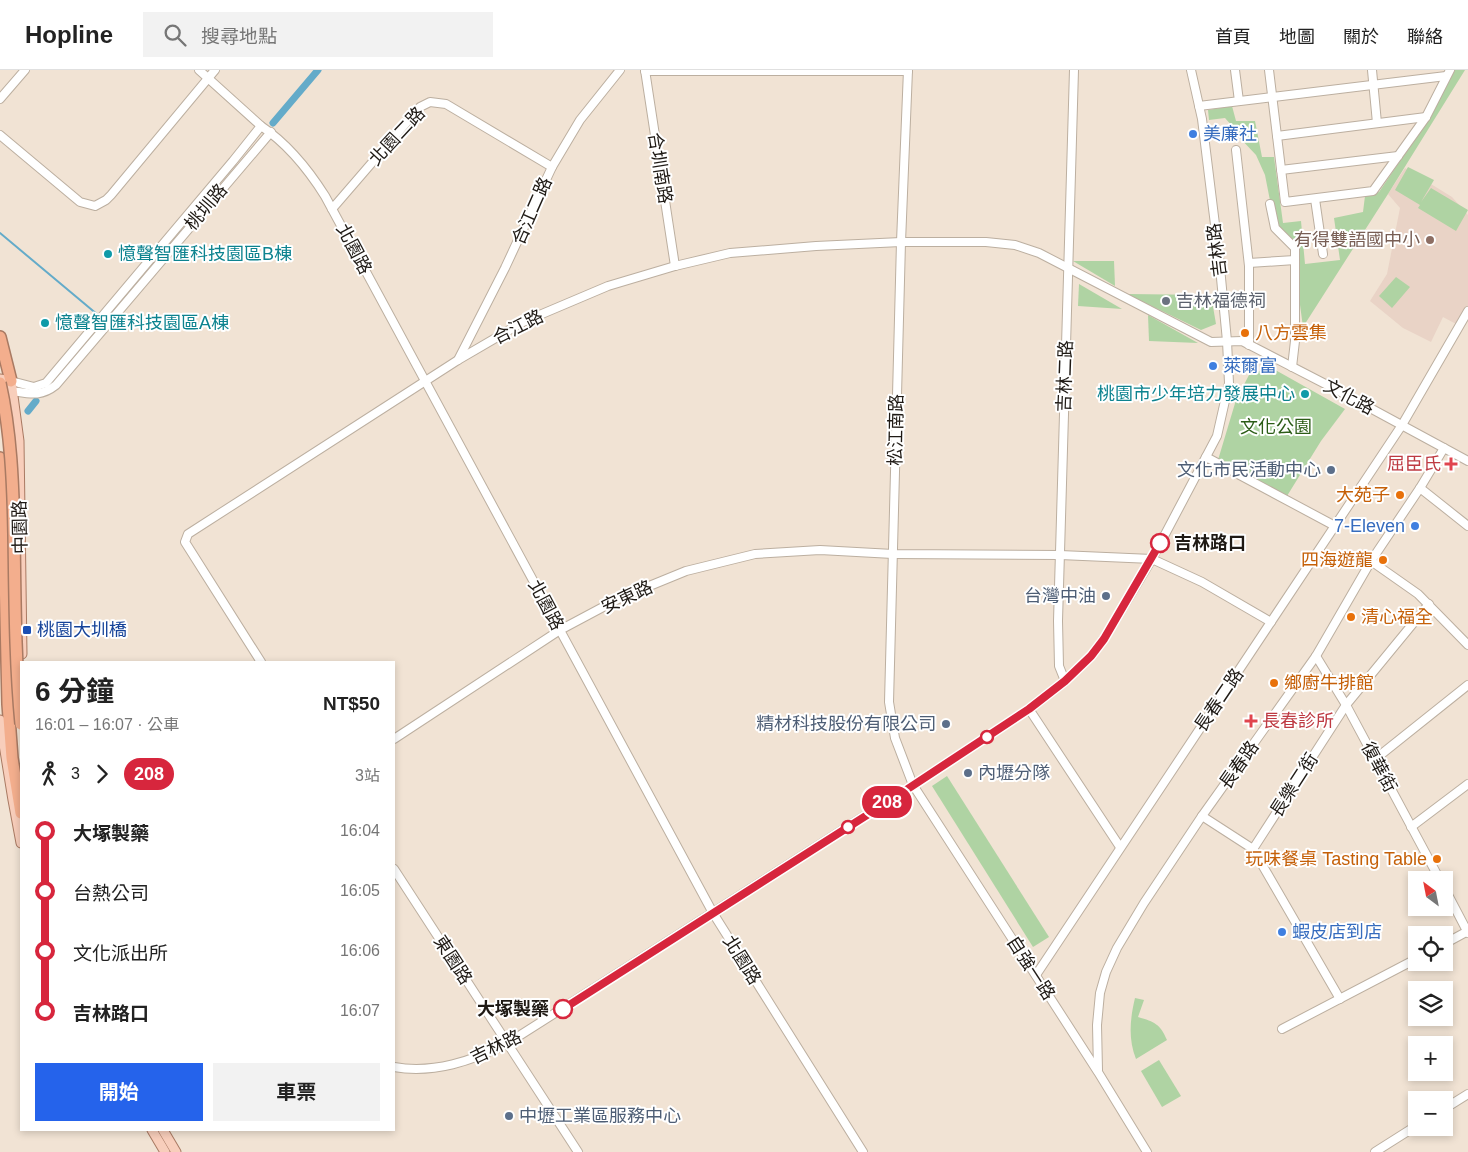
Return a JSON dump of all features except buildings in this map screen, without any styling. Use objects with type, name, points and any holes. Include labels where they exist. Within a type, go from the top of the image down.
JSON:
[{"type":"highway","points":[[0,337],[6,384],[4,399],[13,481],[20,703]]},
{"type":"highway","points":[[0,458],[3,486],[8,704],[12,758],[20,807]]},
{"type":"main road","points":[[0,390],[6,384]]},
{"type":"main road","name":"中園路","points":[[6,384],[19,442],[22,661]]},
{"type":"main road","points":[[0,410],[5,448],[20,518]]},
{"type":"main road","points":[[0,720],[12,800],[20,838]]},
{"type":"main road","points":[[153,1131],[165,1152]]},
{"type":"main road","points":[[164,1131],[176,1152]]},
{"type":"street","points":[[0,99],[25,70]]},
{"type":"street","name":"北園路","points":[[200,70],[261,126],[271,132],[298,158],[312,176],[426,381],[713,913],[863,1152]]},
{"type":"street","points":[[0,135],[80,202],[95,206],[111,195],[215,70]]},
{"type":"street","name":"合江二路","points":[[458,360],[506,268],[552,167],[580,120],[620,70]]},
{"type":"street","points":[[645,71],[908,70]]},
{"type":"street","name":"松江南路","points":[[908,70],[901,242],[889,702],[895,738],[913,785]]},
{"type":"street","name":"吉林二路","points":[[1065,681],[1059,666],[1058,621],[1074,70]]},
{"type":"street","name":"吉林路","points":[[395,1067],[404,1069],[455,1065],[481,1057],[508,1044],[1029,709],[1065,681],[1091,656],[1104,639],[1152,559],[1217,436],[1229,383],[1219,257],[1202,119],[1191,70]]},
{"type":"street","points":[[1235,70],[1239,101]]},
{"type":"street","points":[[1269,70],[1284,202],[1373,191],[1426,117],[1448,73]]},
{"type":"street","points":[[1372,70],[1377,123]]},
{"type":"street","name":"合圳南路","points":[[645,71],[675,266]]},
{"type":"street","points":[[1198,106],[1374,85],[1448,73]]},
{"type":"street","name":"北園二路","points":[[332,209],[420,107],[430,102],[446,104],[552,167]]},
{"type":"street","points":[[1277,136],[1426,117]]},
{"type":"street","name":"桃圳路","points":[[6,384],[34,387],[46,383],[234,161],[261,126]]},
{"type":"street","name":"桃圳路","points":[[6,384],[41,394],[56,385],[271,132]]},
{"type":"street","points":[[1236,150],[1249,264],[1249,345]]},
{"type":"street","points":[[1281,170],[1398,156]]},
{"type":"street","points":[[1316,198],[1323,254]]},
{"type":"street","points":[[1270,204],[1275,228],[1295,248],[1295,341],[1292,367]]},
{"type":"street","name":"合江路","points":[[260,661],[185,542],[188,534],[458,360],[523,322],[608,286],[675,266],[730,253],[901,242],[986,242],[1008,244],[1039,253],[1069,269]]},
{"type":"street","points":[[1249,264],[1295,260]]},
{"type":"street","name":"文化路","points":[[1069,269],[1211,342],[1242,341],[1468,461]]},
{"type":"street","name":"長春二路","points":[[1036,975],[1402,425],[1468,311]]},
{"type":"street","name":"長春路","points":[[1098,1072],[1100,993],[1106,972],[1117,948],[1144,903],[1202,816],[1316,656],[1371,561],[1420,488],[1444,448]]},
{"type":"street","points":[[1206,457],[1335,526]]},
{"type":"street","points":[[1420,488],[1468,526]]},
{"type":"street","name":"安東路","points":[[395,738],[560,630],[620,598],[686,571],[746,555],[820,550],[893,554],[1060,555],[1152,559]]},
{"type":"street","points":[[1152,559],[1202,582],[1271,622]]},
{"type":"street","points":[[1371,561],[1418,594],[1468,645]]},
{"type":"street","name":"長樂二街","points":[[1253,849],[1346,705],[1429,604]]},
{"type":"street","name":"復華街","points":[[1316,656],[1346,705],[1435,871]]},
{"type":"street","points":[[1374,760],[1468,685]]},
{"type":"street","points":[[1029,709],[1120,847]]},
{"type":"street","points":[[1412,827],[1468,784]]},
{"type":"street","name":"自強一路","points":[[913,785],[1098,1072],[1147,1152]]},
{"type":"street","points":[[1202,816],[1253,849],[1340,999]]},
{"type":"street","name":"東園路","points":[[395,871],[578,1152]]},
{"type":"street","points":[[1453,904],[1468,932],[1453,940]]},
{"type":"street","points":[[1282,1029],[1408,963]]},
{"type":"street","points":[[1453,1103],[1468,1094]]},
{"type":"street","points":[[1375,1152],[1408,1131]]},
{"type":"shaded area","name":"有得雙語國中小","points":[[1405,168],[1452,197],[1468,215],[1468,307],[1458,325],[1443,317],[1431,342],[1403,328],[1370,301],[1387,274],[1400,208],[1388,194]]},
{"type":"green space","points":[[1455,70],[1465,70],[1303,327],[1295,268],[1295,244],[1275,226],[1265,175],[1256,155],[1239,137],[1233,136],[1233,127],[1225,118],[1209,120],[1208,110],[1232,106],[1236,121],[1255,121],[1262,157],[1274,157],[1283,223],[1301,221],[1305,264],[1340,260],[1334,218],[1363,212],[1365,196],[1379,192],[1425,124]]},
{"type":"green space","points":[[1408,167],[1434,180],[1421,202],[1431,188],[1468,210],[1456,231],[1418,208],[1420,205],[1395,190]]},
{"type":"green space","points":[[1073,261],[1114,261],[1115,286]]},
{"type":"green space","points":[[1396,277],[1410,287],[1392,308],[1379,296]]},
{"type":"green space","points":[[1079,284],[1122,309],[1078,306]]},
{"type":"green space","points":[[1127,294],[1211,295],[1216,324],[1201,330]]},
{"type":"green space","points":[[1148,315],[1198,343],[1149,341]]},
{"type":"green space","name":"文化公園","points":[[1270,367],[1345,409],[1321,441],[1287,496],[1218,460],[1236,400],[1249,375]]},
{"type":"green space","points":[[947,776],[1049,937],[1033,947],[932,786]]},
{"type":"green space","points":[[1135,998],[1144,1000],[1138,1017],[1156,1024],[1162,1030],[1167,1040],[1136,1059],[1133,1051],[1131,1029]]},
{"type":"green space","points":[[1159,1060],[1181,1096],[1162,1107],[1141,1071]]},
{"type":"waterway","points":[[273,123],[318,70]]},
{"type":"waterway","points":[[0,233],[98,315]]},
{"type":"waterway","points":[[28,411],[36,401]]},
{"type":"bus line","name":"208","points":[[563,1009],[897,796],[1029,709],[1065,681],[1091,656],[1104,639],[1160,543]]},
{"type":"place","name":"美廉社","points":[[1193,134]]},
{"type":"place","name":"有得雙語國中小","points":[[1430,240]]},
{"type":"place","name":"憶聲智匯科技園區B棟","points":[[108,254]]},
{"type":"place","name":"吉林福德祠","points":[[1166,301]]},
{"type":"place","name":"憶聲智匯科技園區A棟","points":[[45,323]]},
{"type":"place","name":"八方雲集","points":[[1245,333]]},
{"type":"place","name":"萊爾富","points":[[1213,366]]},
{"type":"place","name":"桃園市少年培力發展中心","points":[[1305,394]]},
{"type":"place","name":"屈臣氏","points":[[1451,464]]},
{"type":"place","name":"文化市民活動中心","points":[[1331,470]]},
{"type":"place","name":"大苑子","points":[[1400,495]]},
{"type":"place","name":"7-Eleven","points":[[1415,526]]},
{"type":"place","name":"吉林路口","points":[[1160,543]]},
{"type":"place","name":"四海遊龍","points":[[1383,560]]},
{"type":"place","name":"台灣中油","points":[[1106,596]]},
{"type":"place","name":"清心福全","points":[[1351,617]]},
{"type":"place","name":"桃園大圳橋","points":[[27,630]]},
{"type":"place","name":"鄉廚牛排館","points":[[1274,683]]},
{"type":"place","name":"長春診所","points":[[1251,721]]},
{"type":"place","name":"精材科技股份有限公司","points":[[946,724]]},
{"type":"place","name":"內壢分隊","points":[[968,773]]},
{"type":"place","name":"玩味餐桌 Tasting Table","points":[[1437,859]]},
{"type":"place","name":"蝦皮店到店","points":[[1282,932]]},
{"type":"place","name":"大塚製藥","points":[[563,1009]]},
{"type":"place","name":"中壢工業區服務中心","points":[[509,1116]]}]
